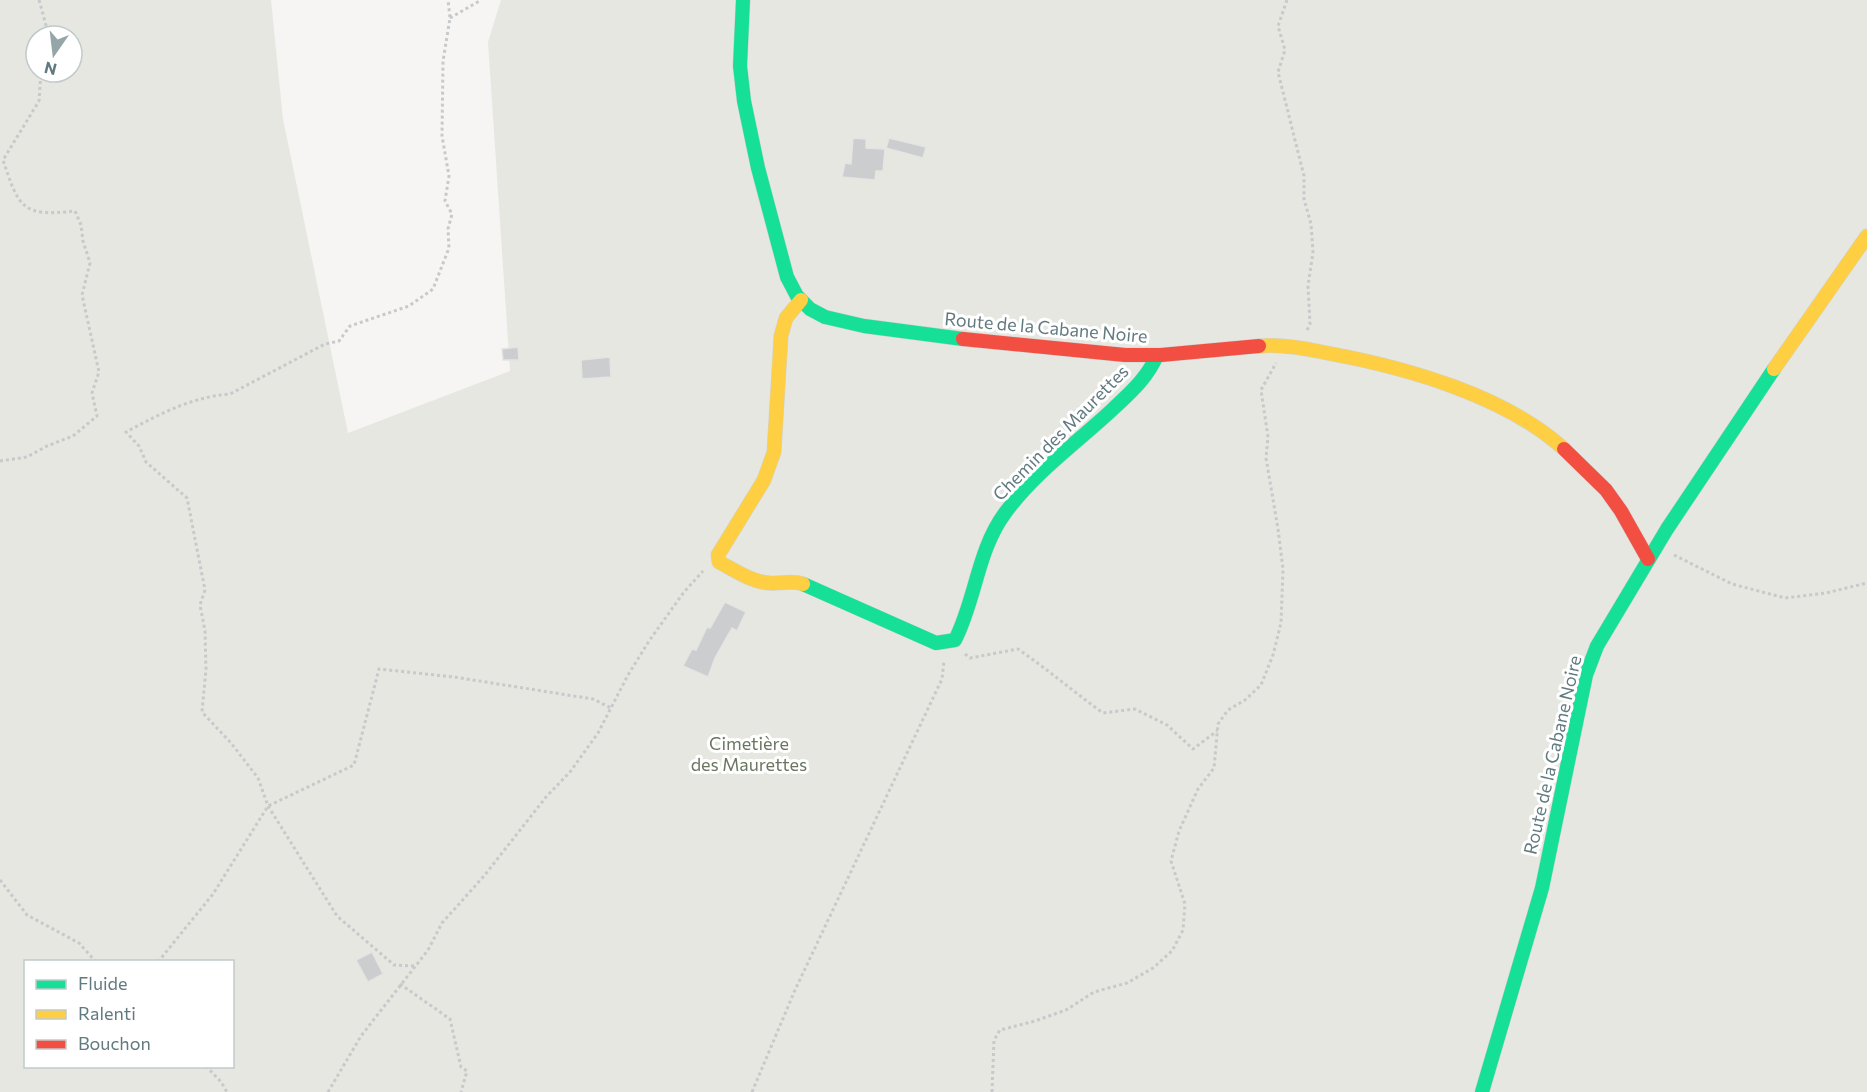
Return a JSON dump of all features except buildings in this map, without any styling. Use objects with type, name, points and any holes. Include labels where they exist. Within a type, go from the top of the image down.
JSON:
[{"type":"street","name":"Route de la Cabane Noire","points":[[743,0],[740,66],[744,101],[758,168],[779,254],[787,277],[801,300],[810,309],[825,317],[864,326],[960,339],[1125,355],[1157,355],[1272,345],[1349,357],[1424,375],[1496,405],[1530,424],[1560,445],[1585,468],[1606,490],[1621,511],[1648,559],[1597,646],[1586,675],[1542,888],[1482,1092]]},
{"type":"street","points":[[1648,559],[1814,310],[1867,236]]},
{"type":"street","points":[[801,300],[786,318],[781,336],[774,452],[764,480],[718,555],[719,562],[749,577],[768,583],[793,581],[813,587],[925,639],[936,643],[946,641]]},
{"type":"street","name":"Chemin des Maurettes","points":[[946,641],[955,640],[966,616],[983,555],[994,528],[1014,501],[1047,468],[1092,429],[1136,386],[1154,363],[1157,355]]},
{"type":"path","points":[[39,0],[46,24]]},
{"type":"path","points":[[414,966],[394,965],[337,916],[268,806],[258,778],[231,743],[202,712],[206,669],[205,631],[200,604],[205,590],[187,498],[146,462],[139,446],[126,432],[172,407],[230,394],[325,344],[339,341],[350,326],[409,306],[433,289],[449,249],[448,229],[452,214],[445,201],[449,176],[442,136],[443,61],[450,18],[448,0]]},
{"type":"path","points":[[450,18],[481,0]]},
{"type":"path","points":[[992,1092],[994,1041],[1000,1030],[1066,1010],[1094,992],[1127,982],[1153,968],[1172,951],[1182,930],[1185,904],[1171,861],[1179,831],[1198,789],[1214,768],[1218,724],[1228,710],[1245,700],[1261,685],[1273,655],[1281,623],[1283,569],[1266,458],[1268,437],[1261,390],[1275,364],[1295,348],[1310,324],[1308,286],[1313,252],[1311,224],[1304,199],[1304,176],[1278,72],[1285,50],[1278,26],[1287,0]]},
{"type":"path","points":[[0,460],[27,457],[73,436],[96,416],[93,393],[99,372],[82,295],[90,263],[82,242],[81,225],[75,211],[39,213],[23,206],[13,189],[3,160],[39,100],[40,84]]},
{"type":"path","points":[[1657,546],[1732,584],[1785,598],[1826,593],[1867,583]]},
{"type":"path","points":[[328,1092],[361,1036],[428,950],[442,923],[484,876],[546,797],[570,772],[598,733],[650,641],[684,592],[718,555]]},
{"type":"path","points":[[752,1092],[795,990],[942,679],[946,641],[970,658],[1018,649],[1046,668],[1071,691],[1103,712],[1135,709],[1167,725],[1193,749],[1217,731]]},
{"type":"path","points":[[160,960],[213,894],[268,806],[354,765],[379,669],[454,677],[593,699],[611,708]]},
{"type":"path","points":[[0,880],[27,915],[79,943],[94,960]]},
{"type":"path","points":[[400,984],[450,1019],[461,1067],[467,1071],[461,1092]]},
{"type":"path","points":[[208,1068],[227,1092]]},
{"type":"green space","name":"Cimetière des Maurettes","points":[[0,0],[271,0],[283,119],[348,433],[510,371],[488,42],[501,0],[1867,0],[1867,1092],[0,1092]]},
{"type":"traffic: fast","points":[[743,0],[740,66],[744,101],[758,168],[787,277],[797,296],[810,309],[825,317],[864,326],[963,339]]},
{"type":"traffic: fast","points":[[803,584],[936,643],[955,640],[968,608],[988,543],[1005,513],[1043,471],[1133,390],[1149,370],[1157,355]]},
{"type":"traffic: fast","points":[[1482,1092],[1542,888],[1586,675],[1597,646],[1667,529],[1774,369]]},
{"type":"traffic: slow","points":[[1774,369],[1867,236]]},
{"type":"traffic: slow","points":[[801,300],[786,318],[781,336],[774,452],[764,480],[718,555],[719,562],[756,580],[769,583],[803,584]]},
{"type":"traffic: slow","points":[[1259,346],[1286,346],[1314,350],[1423,376],[1485,399],[1514,414],[1540,430],[1564,449]]},
{"type":"traffic: jam","points":[[963,339],[1125,355],[1161,355],[1259,346]]},
{"type":"traffic: jam","points":[[1564,449],[1606,490],[1621,511],[1648,559]]}]
